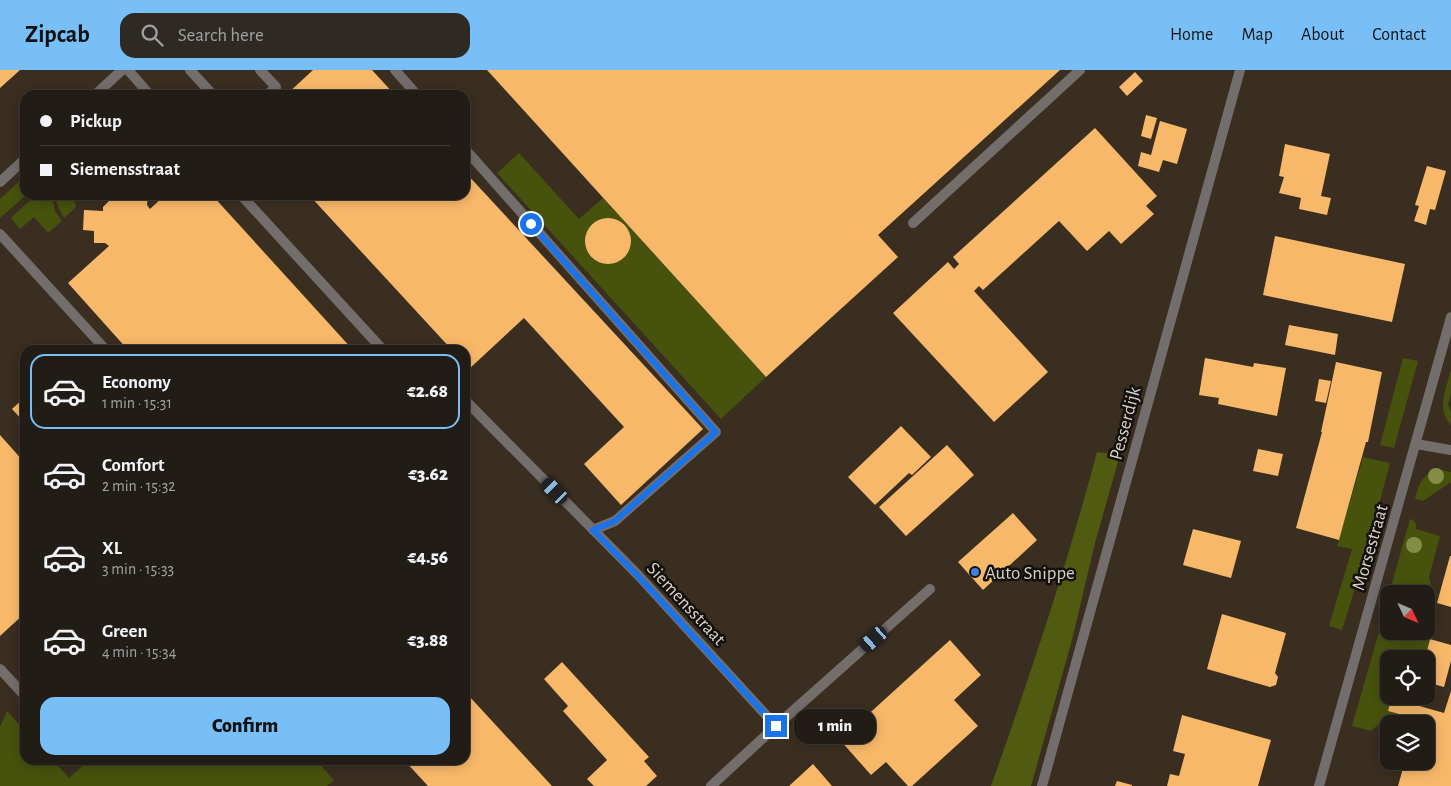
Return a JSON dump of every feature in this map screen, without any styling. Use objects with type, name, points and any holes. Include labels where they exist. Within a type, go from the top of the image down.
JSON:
[{"type":"street","points":[[100,90],[122,70]]},
{"type":"street","points":[[128,70],[146,90]]},
{"type":"street","points":[[190,70],[208,90]]},
{"type":"street","points":[[260,70],[276,87],[273,90]]},
{"type":"street","points":[[395,70],[413,90]]},
{"type":"street","points":[[913,223],[1080,70]]},
{"type":"street","name":"Pesserdijk","points":[[1042,786],[1240,70]]},
{"type":"street","points":[[470,155],[716,432],[615,521],[593,530]]},
{"type":"street","points":[[0,182],[20,164]]},
{"type":"street","points":[[246,200],[378,345]]},
{"type":"street","points":[[0,234],[101,345]]},
{"type":"street","name":"Morsestraat","points":[[1319,786],[1451,317]]},
{"type":"street","name":"Siemensstraat","points":[[470,405],[638,576],[776,726]]},
{"type":"street","points":[[1416,444],[1451,450]]},
{"type":"street","points":[[711,786],[930,589]]},
{"type":"street","points":[[0,669],[20,691]]},
{"type":"shaded area","points":[[0,70],[1451,70],[1451,786],[0,786]]},
{"type":"green space","points":[[519,153],[579,219],[603,198],[766,377],[721,419],[497,173]]},
{"type":"green space","points":[[20,181],[20,200],[0,218],[0,199]]},
{"type":"green space","points":[[31,200],[53,200],[55,211],[62,221],[48,233],[34,217],[20,229],[11,218]]},
{"type":"green space","points":[[56,200],[74,200],[76,207],[64,218]]},
{"type":"green space","points":[[1403,358],[1418,361],[1394,448],[1380,445]]},
{"type":"green space","points":[[1451,370],[1451,393],[1448,405],[1451,412],[1451,425],[1446,419],[1443,406]]},
{"type":"green space","points":[[1097,452],[1120,455],[1095,543],[1072,640],[1031,786],[991,786],[1047,620]]},
{"type":"green space","points":[[1363,457],[1390,463],[1367,550],[1342,630],[1329,626],[1352,549],[1337,546]]},
{"type":"green space","points":[[1441,470],[1451,472],[1451,482],[1423,501],[1415,499],[1423,479],[1430,473]]},
{"type":"green space","points":[[1410,519],[1416,524],[1416,529],[1440,536],[1429,577],[1431,585],[1392,585]]},
{"type":"green space","points":[[1380,628],[1380,640],[1430,640],[1427,650],[1380,650],[1380,705],[1390,705],[1388,711],[1403,715],[1380,715],[1380,724],[1371,731],[1352,726]]},
{"type":"green space","points":[[7,711],[20,725],[20,765],[57,765],[69,778],[83,765],[320,765],[334,780],[327,786],[0,786],[0,727]]},
{"type":"building","points":[[0,70],[20,70],[0,88]]},
{"type":"building","points":[[313,70],[372,70],[390,90],[291,90]]},
{"type":"building","points":[[487,70],[1060,70],[878,235],[898,257],[766,377]]},
{"type":"building","points":[[1135,72],[1143,81],[1127,96],[1119,87]]},
{"type":"building","points":[[1146,115],[1157,118],[1151,139],[1141,136]]},
{"type":"building","points":[[1160,121],[1187,129],[1177,164],[1163,160],[1159,172],[1138,166],[1141,152],[1151,155]]},
{"type":"building","points":[[1095,128],[1157,196],[1146,206],[1154,214],[1121,244],[1109,231],[1087,251],[1059,221],[983,290],[979,286],[974,291],[1048,372],[994,422],[893,313],[948,262],[954,269],[959,264],[953,257]]},
{"type":"building","points":[[1285,144],[1330,154],[1321,196],[1331,198],[1327,215],[1299,209],[1301,198],[1279,193],[1284,177],[1279,176]]},
{"type":"building","points":[[1427,166],[1446,171],[1435,210],[1430,209],[1426,225],[1414,221],[1419,206],[1415,205]]},
{"type":"building","points":[[470,177],[703,429],[621,505],[584,464],[624,427],[524,318],[470,368],[470,345],[447,345],[314,200],[470,200]]},
{"type":"building","points":[[110,200],[148,200],[147,205],[150,209],[160,200],[217,200],[348,345],[124,345],[68,283],[109,246],[105,243],[94,243],[94,231],[83,230],[84,210],[103,211],[103,207]]},
{"type":"building","points":[[608,218],[621,222],[627,228],[631,241],[627,254],[621,260],[608,264],[595,260],[589,254],[585,241],[589,228],[595,222]]},
{"type":"building","points":[[1275,236],[1405,264],[1392,322],[1263,295]]},
{"type":"building","points":[[1289,325],[1338,334],[1335,355],[1285,345]]},
{"type":"building","points":[[1205,358],[1253,367],[1254,363],[1286,368],[1277,416],[1218,404],[1219,398],[1199,395]]},
{"type":"building","points":[[1336,362],[1382,372],[1368,442],[1366,442],[1339,540],[1296,528],[1322,432]]},
{"type":"building","points":[[1319,379],[1331,381],[1326,403],[1315,401]]},
{"type":"building","points":[[20,402],[20,418],[12,409]]},
{"type":"building","points":[[901,426],[931,457],[912,475],[909,473],[875,505],[848,477]]},
{"type":"building","points":[[0,435],[20,457],[20,618],[0,636]]},
{"type":"building","points":[[947,445],[974,475],[906,536],[879,507]]},
{"type":"building","points":[[1258,449],[1283,454],[1278,476],[1253,471]]},
{"type":"building","points":[[1013,513],[1037,540],[983,590],[958,562]]},
{"type":"building","points":[[1193,529],[1241,541],[1231,578],[1183,565]]},
{"type":"building","points":[[1451,556],[1451,607],[1437,603]]},
{"type":"building","points":[[1222,614],[1286,633],[1275,673],[1278,677],[1276,685],[1270,687],[1207,669]]},
{"type":"building","points":[[950,640],[981,675],[954,700],[978,726],[912,786],[908,786],[886,762],[871,775],[840,740]]},
{"type":"building","points":[[1430,640],[1451,645],[1451,661],[1444,687],[1435,684],[1435,650],[1427,650]]},
{"type":"building","points":[[562,662],[649,757],[644,761],[657,776],[646,786],[594,786],[587,779],[607,760],[563,711],[568,706],[544,679]]},
{"type":"building","points":[[1451,691],[1451,786],[1398,786],[1402,770],[1435,770],[1435,715],[1403,715],[1388,711],[1390,705],[1416,705],[1444,713]]},
{"type":"building","points":[[470,697],[552,786],[428,786],[409,765],[470,765]]},
{"type":"building","points":[[1182,715],[1271,740],[1258,786],[1167,786],[1170,774],[1179,776],[1185,754],[1173,751]]},
{"type":"building","points":[[813,764],[832,786],[789,786]]},
{"type":"building","points":[[1117,781],[1132,785],[1132,786],[1115,786]]},
{"type":"place","name":"Auto Snippe","points":[[975,572]]},
{"type":"route","points":[[531,224],[716,432],[615,521],[593,530],[776,726]]}]
